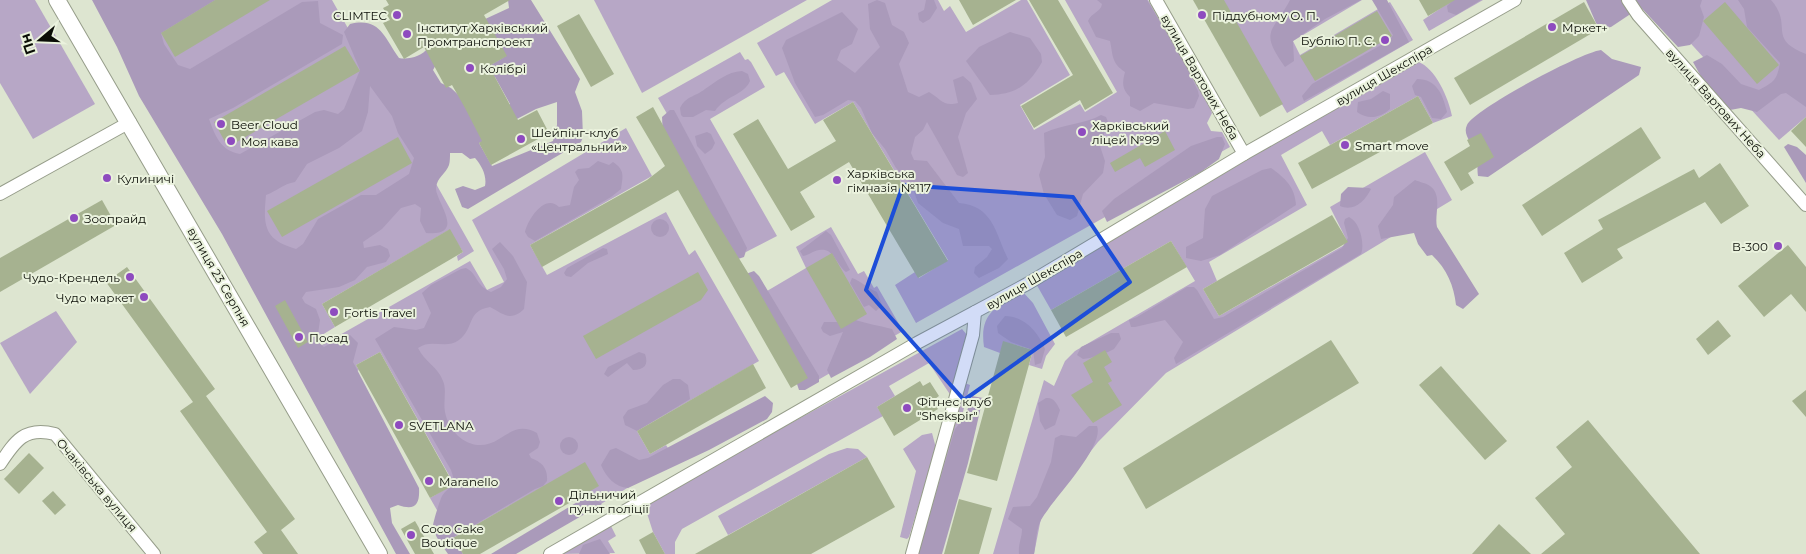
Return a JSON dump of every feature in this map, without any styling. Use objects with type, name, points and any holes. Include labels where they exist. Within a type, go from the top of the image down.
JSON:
[{"type":"street","name":"вулиця 23 Серпня","points":[[57,0],[130,122],[379,554]]},
{"type":"street","name":"вулиця Вартових Неба","points":[[1156,0],[1244,154]]},
{"type":"street","name":"вулиця Шекспіра","points":[[550,554],[1027,284],[1244,154],[1515,0]]},
{"type":"street","name":"вулиця Вартових Неба","points":[[1628,0],[1650,29],[1806,205]]},
{"type":"street","points":[[0,194],[130,122]]},
{"type":"street","points":[[912,554],[973,335],[975,312]]},
{"type":"street","name":"Очаківська вулиця","points":[[0,464],[12,445],[21,437],[32,432],[43,431],[55,434],[154,554]]},
{"type":"highlighted area","points":[[903,185],[1073,197],[1130,282],[964,400],[866,290]]},
{"type":"shaded area","points":[[0,0],[35,0],[95,104],[33,139],[0,83]]},
{"type":"shaded area","points":[[92,0],[215,0],[161,33],[164,44],[178,65],[190,69],[302,2],[318,1],[320,23],[343,35],[342,44],[233,108],[209,119],[216,137],[223,146],[240,154],[315,112],[324,110],[338,114],[344,109],[360,70],[344,32],[350,24],[368,23],[375,26],[385,36],[399,58],[415,57],[428,48],[442,54],[433,70],[441,83],[451,88],[501,135],[479,143],[492,166],[553,141],[557,125],[557,102],[536,109],[513,121],[505,107],[510,104],[495,77],[482,70],[506,56],[483,20],[509,8],[508,0],[531,0],[580,79],[575,92],[582,111],[583,137],[581,142],[468,209],[462,207],[455,189],[463,186],[475,190],[485,186],[485,175],[475,158],[470,159],[462,153],[450,153],[449,165],[438,181],[436,188],[446,217],[447,224],[445,229],[438,233],[426,233],[420,221],[421,208],[415,204],[401,208],[382,229],[363,242],[364,248],[380,245],[388,249],[390,256],[386,262],[367,267],[355,280],[339,287],[306,292],[302,298],[305,303],[316,309],[320,320],[317,341],[324,347],[342,337],[350,335],[358,343],[353,362],[419,488],[419,499],[415,505],[404,507],[398,505],[390,508],[392,523],[410,554],[396,554],[222,234],[139,96],[117,47]],"holes":[[[370,86],[392,116],[398,133],[414,158],[409,174],[376,195],[361,195],[318,219],[303,244],[296,249],[277,241],[268,230],[266,223],[266,195],[295,182],[307,164],[339,148],[362,131],[368,112]]]},
{"type":"shaded area","points":[[101,0],[332,0],[474,251],[458,261],[457,256],[463,252],[449,230],[322,304],[335,327],[298,350]]},
{"type":"shaded area","points":[[594,0],[807,0],[642,93]]},
{"type":"shaded area","name":"Харківський ліцей №99","points":[[832,0],[938,0],[944,11],[950,6],[966,32],[1021,0],[1027,0],[1070,75],[1020,105],[1034,130],[1080,104],[1085,112],[1117,92],[1065,0],[1148,0],[1210,108],[1212,113],[1207,123],[1211,131],[1222,132],[1230,147],[916,323],[895,285],[915,272],[919,278],[948,260],[853,102],[815,124],[784,72],[776,76],[757,43]]},
{"type":"shaded area","points":[[877,0],[885,3],[892,25],[904,32],[909,43],[899,64],[908,92],[919,97],[929,92],[942,102],[949,104],[958,103],[953,80],[963,76],[971,83],[977,99],[966,113],[958,137],[968,173],[963,177],[957,175],[927,122],[923,130],[915,137],[911,153],[914,160],[927,161],[959,203],[979,209],[986,215],[996,230],[1008,259],[999,268],[979,278],[974,273],[975,267],[987,257],[992,249],[989,246],[963,246],[959,229],[943,223],[918,203],[911,183],[896,168],[885,149],[872,133],[861,108],[855,101],[848,100],[823,115],[815,117],[795,83],[782,48],[786,40],[842,12],[858,29],[852,44],[841,50],[837,60],[855,73],[880,47],[870,29],[868,4]]},
{"type":"shaded area","points":[[926,0],[934,0],[937,8],[930,19],[923,23],[919,20],[918,13],[924,10]]},
{"type":"shaded area","points":[[1097,0],[1147,0],[1184,62],[1198,91],[1199,96],[1194,108],[1188,109],[1154,103],[1140,111],[1130,106],[1130,97],[1123,86],[1125,72],[1115,62],[1110,41],[1096,37],[1088,21],[1101,7],[1102,4]]},
{"type":"shaded area","points":[[1221,0],[1362,0],[1293,41],[1300,55],[1390,2],[1413,40],[1287,113]]},
{"type":"shaded area","points":[[1290,0],[1361,0],[1325,19],[1293,41],[1294,61],[1285,67],[1272,46],[1270,39],[1274,26]]},
{"type":"shaded area","points":[[1372,0],[1387,0],[1409,42],[1304,101],[1302,96],[1312,84],[1390,40],[1393,35]]},
{"type":"shaded area","points":[[1453,0],[1483,0],[1429,31],[1423,20]]},
{"type":"shaded area","points":[[1453,0],[1481,0],[1456,15],[1448,12],[1447,6]]},
{"type":"shaded area","points":[[1586,0],[1622,0],[1632,13],[1611,27],[1601,29],[1596,23]]},
{"type":"shaded area","points":[[1634,0],[1702,0],[1700,6],[1704,17],[1699,36],[1690,45],[1678,47]]},
{"type":"shaded area","points":[[1651,0],[1806,0],[1806,117],[1779,140]]},
{"type":"shaded area","points":[[1738,0],[1771,0],[1781,17],[1783,37],[1794,48],[1806,54],[1806,107],[1786,93],[1781,94],[1757,112],[1741,108],[1730,110],[1710,93],[1693,62],[1707,55],[1722,64],[1741,84],[1759,90],[1771,82],[1778,73],[1780,63],[1747,27],[1744,9]]},
{"type":"shaded area","points":[[1010,32],[1030,38],[1041,54],[1042,62],[1032,77],[1021,87],[1007,93],[990,95],[966,61],[979,47]]},
{"type":"shaded area","points":[[1601,50],[1612,59],[1641,67],[1639,75],[1488,177],[1478,176],[1476,153],[1466,132],[1467,125],[1474,117],[1507,95],[1552,70]]},
{"type":"shaded area","points":[[740,52],[745,60],[748,59],[751,62],[765,87],[710,119],[777,236],[746,252],[658,98]]},
{"type":"shaded area","points":[[1418,62],[1430,70],[1440,84],[1448,101],[1452,116],[1433,123],[1418,96],[1330,145],[1322,131],[1281,155],[1307,205],[1209,262],[1217,281],[1203,289],[1219,316],[1348,243],[1330,207],[1425,152],[1452,200],[1166,373],[1098,442],[1042,513],[1034,554],[993,554],[1044,380],[1054,386],[1065,361],[1075,351],[1195,281],[1171,241],[1051,310],[1035,282],[1178,197]]},
{"type":"shaded area","points":[[742,71],[748,74],[750,81],[747,86],[724,102],[715,111],[706,110],[693,117],[683,117],[681,115],[680,108],[688,99],[727,75]]},
{"type":"shaded area","points":[[1417,79],[1430,82],[1441,94],[1447,112],[1441,119],[1432,118],[1421,97],[1415,95],[1412,86]]},
{"type":"shaded area","points":[[1383,91],[1390,94],[1390,109],[1374,117],[1361,115],[1357,112],[1358,102],[1371,99]]},
{"type":"shaded area","points":[[670,110],[674,110],[740,234],[747,248],[744,257],[738,259],[663,136],[662,117]]},
{"type":"shaded area","points":[[1101,115],[1106,117],[1108,122],[1100,146],[1105,161],[1103,173],[1083,194],[1077,216],[1070,220],[1057,215],[1044,194],[1039,175],[1045,157],[1044,133]]},
{"type":"shaded area","points":[[626,128],[652,176],[530,245],[547,275],[666,212],[689,255],[695,250],[759,361],[637,431],[650,454],[666,445],[675,459],[596,507],[588,492],[585,463],[453,538],[430,498],[454,484],[380,352],[356,365],[359,370],[321,391],[301,357],[470,261],[487,290],[504,282],[472,220]]},
{"type":"shaded area","points":[[707,132],[711,134],[715,143],[712,149],[705,154],[697,146],[695,136]]},
{"type":"shaded area","points":[[1222,137],[1225,144],[1219,159],[1201,172],[1107,222],[1102,211],[1114,199],[1191,146]]},
{"type":"shaded area","points":[[1788,144],[1797,147],[1806,155],[1806,183],[1784,147]]},
{"type":"shaded area","points":[[598,161],[609,165],[613,162],[620,168],[623,177],[621,189],[611,197],[535,241],[528,237],[525,232],[538,209],[548,203],[559,207],[570,205],[574,187],[579,180],[575,172],[578,169],[589,168]]},
{"type":"shaded area","points":[[1271,168],[1281,175],[1291,188],[1296,205],[1220,255],[1201,261],[1186,258],[1186,247],[1203,238],[1205,209],[1212,196],[1262,170]]},
{"type":"shaded area","points":[[1415,180],[1428,185],[1434,190],[1437,200],[1437,227],[1479,294],[1463,309],[1456,305],[1454,291],[1446,272],[1432,255],[1427,256],[1418,244],[1414,233],[1381,239],[1378,226],[1393,205],[1394,197]]},
{"type":"shaded area","points":[[1348,187],[1371,189],[1366,198],[1350,208],[1340,206],[1341,194]]},
{"type":"shaded area","points":[[1349,217],[1356,223],[1361,234],[1361,254],[1176,364],[1174,358],[1183,342],[1165,320],[1131,327],[1129,320],[1187,287],[1194,287],[1197,290],[1214,319],[1223,317],[1342,248],[1348,238],[1344,223],[1345,219]]},
{"type":"shaded area","points":[[660,219],[666,222],[669,228],[666,234],[660,237],[654,234],[651,228],[654,222]]},
{"type":"shaded area","points":[[831,227],[858,274],[864,271],[874,288],[877,286],[903,331],[818,380],[767,291],[806,268],[796,247]]},
{"type":"shaded area","points":[[826,231],[831,235],[850,270],[846,272],[828,251],[817,251],[803,256],[800,251]]},
{"type":"shaded area","points":[[500,242],[513,256],[527,282],[524,309],[515,315],[507,316],[490,307],[482,309],[474,316],[464,335],[459,340],[449,344],[428,344],[418,348],[441,376],[445,388],[445,412],[452,429],[458,436],[465,441],[481,445],[521,429],[537,433],[540,442],[538,448],[529,454],[531,458],[538,461],[545,469],[547,481],[543,486],[454,537],[463,554],[448,554],[437,537],[433,526],[442,496],[452,486],[454,481],[451,470],[375,339],[394,327],[416,330],[424,328],[431,313],[422,293],[431,285],[461,269],[466,268],[470,270],[479,283],[491,292],[501,287],[507,279],[504,269],[492,249]]},
{"type":"shaded area","points":[[603,248],[607,249],[608,254],[588,263],[571,277],[566,276],[564,273],[567,268]]},
{"type":"shaded area","points":[[754,271],[759,276],[819,376],[819,382],[805,390],[799,390],[795,378],[743,275]]},
{"type":"shaded area","points":[[852,278],[877,292],[882,305],[876,311],[869,305],[864,307],[850,283]]},
{"type":"shaded area","points":[[1022,291],[1033,303],[1055,344],[1046,356],[1042,369],[1029,365],[1033,350],[1004,342],[1000,353],[984,347],[983,335],[987,318],[998,307]]},
{"type":"shaded area","points":[[56,311],[77,342],[30,394],[0,343]]},
{"type":"shaded area","points":[[1005,316],[1024,322],[1034,331],[1045,349],[1041,363],[1035,365],[1033,350],[1011,342],[998,333],[997,326]]},
{"type":"shaded area","points":[[853,319],[892,329],[897,339],[870,357],[831,378],[827,370],[843,332],[830,336],[823,332],[821,328],[824,322],[841,322]]},
{"type":"shaded area","points":[[962,329],[968,336],[951,396],[929,363],[889,386],[895,396],[877,407],[883,416],[682,529],[675,542],[675,554],[665,554],[653,532],[644,504]]},
{"type":"shaded area","points":[[1111,333],[1119,333],[1121,339],[1114,349],[1090,358],[1083,359],[1077,355],[1081,347]]},
{"type":"shaded area","points":[[639,352],[645,354],[646,358],[646,364],[643,368],[633,370],[627,363],[608,377],[604,374],[608,367]]},
{"type":"shaded area","points":[[673,379],[680,379],[688,385],[690,399],[637,431],[625,425],[623,417],[628,410],[647,403],[663,385]]},
{"type":"shaded area","points":[[965,383],[970,385],[926,554],[916,554]]},
{"type":"shaded area","points":[[765,396],[773,403],[772,412],[767,419],[709,450],[628,488],[619,486],[612,481],[601,465],[610,450],[616,448],[639,460],[648,458]]},
{"type":"shaded area","points":[[972,396],[983,398],[968,463],[942,554],[918,554],[955,429],[965,417]]},
{"type":"shaded area","points":[[1046,398],[1053,400],[1060,410],[1055,425],[1045,430],[1040,421],[1038,403]]},
{"type":"shaded area","points":[[1089,426],[1097,426],[1097,435],[1086,460],[1041,520],[1034,554],[1019,554],[1022,529],[1008,519],[1013,507],[1030,506],[1037,497],[1051,462],[1055,438],[1061,435],[1076,437]]},
{"type":"shaded area","points":[[932,433],[936,448],[907,539],[900,537],[916,471],[903,449],[922,435]]},
{"type":"shaded area","points":[[569,437],[577,442],[578,446],[573,454],[569,455],[561,450],[560,446],[565,438]]},
{"type":"shaded area","points":[[847,448],[858,449],[867,457],[728,535],[718,516],[829,454]]},
{"type":"shaded area","points":[[595,499],[602,504],[516,554],[491,554],[579,501]]},
{"type":"shaded area","points":[[610,524],[616,536],[608,541],[615,553],[558,554]]},
{"type":"shaded area","points":[[600,539],[610,554],[579,554],[583,545]]},
{"type":"building","points":[[215,0],[270,0],[175,57],[161,33]]},
{"type":"building","points":[[386,0],[510,0],[484,15],[507,56],[489,66],[518,120],[537,110],[549,133],[491,165],[479,143],[482,141],[452,85],[446,88],[424,47],[404,59],[383,23],[390,20],[383,8],[389,5]]},
{"type":"building","points":[[959,0],[1016,0],[973,25]]},
{"type":"building","points":[[1029,0],[1058,0],[1113,93],[1085,110],[1080,100],[1034,128],[1021,106],[1073,75]]},
{"type":"building","points":[[1193,0],[1224,0],[1283,104],[1260,117]]},
{"type":"building","points":[[1419,0],[1455,0],[1428,16]]},
{"type":"building","points":[[1584,2],[1599,29],[1470,105],[1454,78]]},
{"type":"building","points":[[1725,2],[1779,65],[1757,84],[1703,21]]},
{"type":"building","points":[[1377,11],[1392,36],[1315,81],[1300,56]]},
{"type":"building","points":[[579,14],[614,74],[591,87],[557,26]]},
{"type":"building","points":[[345,46],[360,71],[228,147],[214,122]]},
{"type":"building","points":[[1418,96],[1433,123],[1312,189],[1298,163]]},
{"type":"building","points":[[853,102],[948,261],[918,278],[849,162],[800,192],[815,217],[791,231],[733,134],[758,119],[788,169],[836,141],[823,120]]},
{"type":"building","points":[[653,107],[711,213],[753,281],[808,378],[791,388],[678,190],[542,267],[530,245],[647,180],[665,166],[636,117]]},
{"type":"building","points":[[1806,117],[1806,147],[1791,131]]},
{"type":"building","points":[[1641,127],[1661,158],[1542,236],[1522,205]]},
{"type":"building","points":[[1165,131],[1175,150],[1145,167],[1140,158],[1115,172],[1110,163]]},
{"type":"building","points":[[1481,133],[1494,157],[1468,173],[1474,183],[1461,191],[1444,162],[1470,146],[1467,140]]},
{"type":"building","points":[[398,137],[412,163],[282,237],[267,211]]},
{"type":"building","points":[[1720,163],[1749,206],[1721,224],[1705,202],[1617,249],[1623,258],[1582,283],[1564,253],[1603,229],[1598,220],[1694,169],[1699,178]]},
{"type":"building","points":[[102,200],[116,225],[0,292],[0,258]]},
{"type":"building","points":[[1332,215],[1348,242],[1219,316],[1203,289]]},
{"type":"building","points":[[450,229],[463,252],[335,327],[322,304]]},
{"type":"building","points":[[1171,241],[1187,267],[1066,337],[1051,310]]},
{"type":"building","points":[[1788,245],[1806,267],[1806,312],[1791,294],[1764,317],[1738,286]]},
{"type":"building","points":[[832,253],[867,314],[841,329],[806,268]]},
{"type":"building","points":[[127,267],[215,389],[206,396],[295,519],[281,530],[298,554],[263,554],[254,542],[267,532],[180,411],[193,402],[106,282]]},
{"type":"building","points":[[698,272],[708,290],[701,300],[596,359],[583,336]]},
{"type":"building","points":[[285,300],[308,342],[298,348],[275,306]]},
{"type":"building","points":[[1718,320],[1731,336],[1708,355],[1696,339]]},
{"type":"building","points":[[1331,340],[1359,383],[1146,509],[1123,468]]},
{"type":"building","points":[[1003,341],[1033,350],[997,481],[967,473]]},
{"type":"building","points":[[1105,350],[1112,362],[1104,367],[1112,381],[1108,383],[1122,405],[1093,423],[1071,395],[1093,382],[1083,363]]},
{"type":"building","points":[[380,352],[454,485],[430,498],[356,365]]},
{"type":"building","points":[[753,364],[766,388],[650,454],[637,431]]},
{"type":"building","points":[[1441,366],[1507,441],[1485,460],[1419,385]]},
{"type":"building","name":"Фітнес клуб \"Shekspir\"","points":[[920,381],[923,386],[930,382],[939,396],[932,401],[938,409],[894,436],[877,407]]},
{"type":"building","points":[[1806,390],[1806,417],[1792,401]]},
{"type":"building","points":[[1588,420],[1700,554],[1541,554],[1565,534],[1535,498],[1572,467],[1556,447]]},
{"type":"building","points":[[29,453],[44,468],[19,494],[4,479]]},
{"type":"building","points":[[867,457],[895,507],[811,554],[695,554]]},
{"type":"building","points":[[585,462],[599,486],[480,554],[463,554],[453,538]]},
{"type":"building","points":[[53,491],[66,505],[55,515],[42,501]]},
{"type":"building","points":[[959,499],[992,508],[979,554],[944,554]]},
{"type":"building","points":[[415,521],[434,554],[415,554],[401,529]]},
{"type":"building","points":[[1499,524],[1531,554],[1472,554]]},
{"type":"building","points":[[653,532],[665,554],[646,554],[639,540]]},
{"type":"place","name":"CLIMTEC","points":[[397,15]]},
{"type":"place","name":"Піддубному О. П.","points":[[1202,15]]},
{"type":"place","name":"Мркет+","points":[[1552,27]]},
{"type":"place","name":"Інститут Харківський Промтранспроект","points":[[407,34]]},
{"type":"place","name":"Бублію П. С.","points":[[1385,40]]},
{"type":"place","name":"Колібрі","points":[[470,68]]},
{"type":"place","name":"Beer Cloud","points":[[221,124]]},
{"type":"place","name":"Харківський ліцей №99","points":[[1082,132]]},
{"type":"place","name":"Шейпінг-клуб «Центральний»","points":[[521,139]]},
{"type":"place","name":"Моя кава","points":[[231,141]]},
{"type":"place","name":"Smart move","points":[[1345,145]]},
{"type":"place","name":"Кулиничі","points":[[107,178]]},
{"type":"place","name":"Харківська гімназія №117","points":[[837,180]]},
{"type":"place","name":"Зоопрайд","points":[[74,218]]},
{"type":"place","name":"В-300","points":[[1778,246]]},
{"type":"place","name":"Чудо-Крендель","points":[[130,277]]},
{"type":"place","name":"Чудо маркет","points":[[144,297]]},
{"type":"place","name":"Fortis Travel","points":[[334,312]]},
{"type":"place","name":"Посад","points":[[299,337]]},
{"type":"place","name":"Фітнес клуб \"Shekspir\"","points":[[907,408]]},
{"type":"place","name":"SVETLANA","points":[[399,425]]},
{"type":"place","name":"Maranello","points":[[429,481]]},
{"type":"place","name":"Дільничий пункт поліції","points":[[559,501]]},
{"type":"place","name":"Coco Cake Boutique","points":[[411,535]]}]
